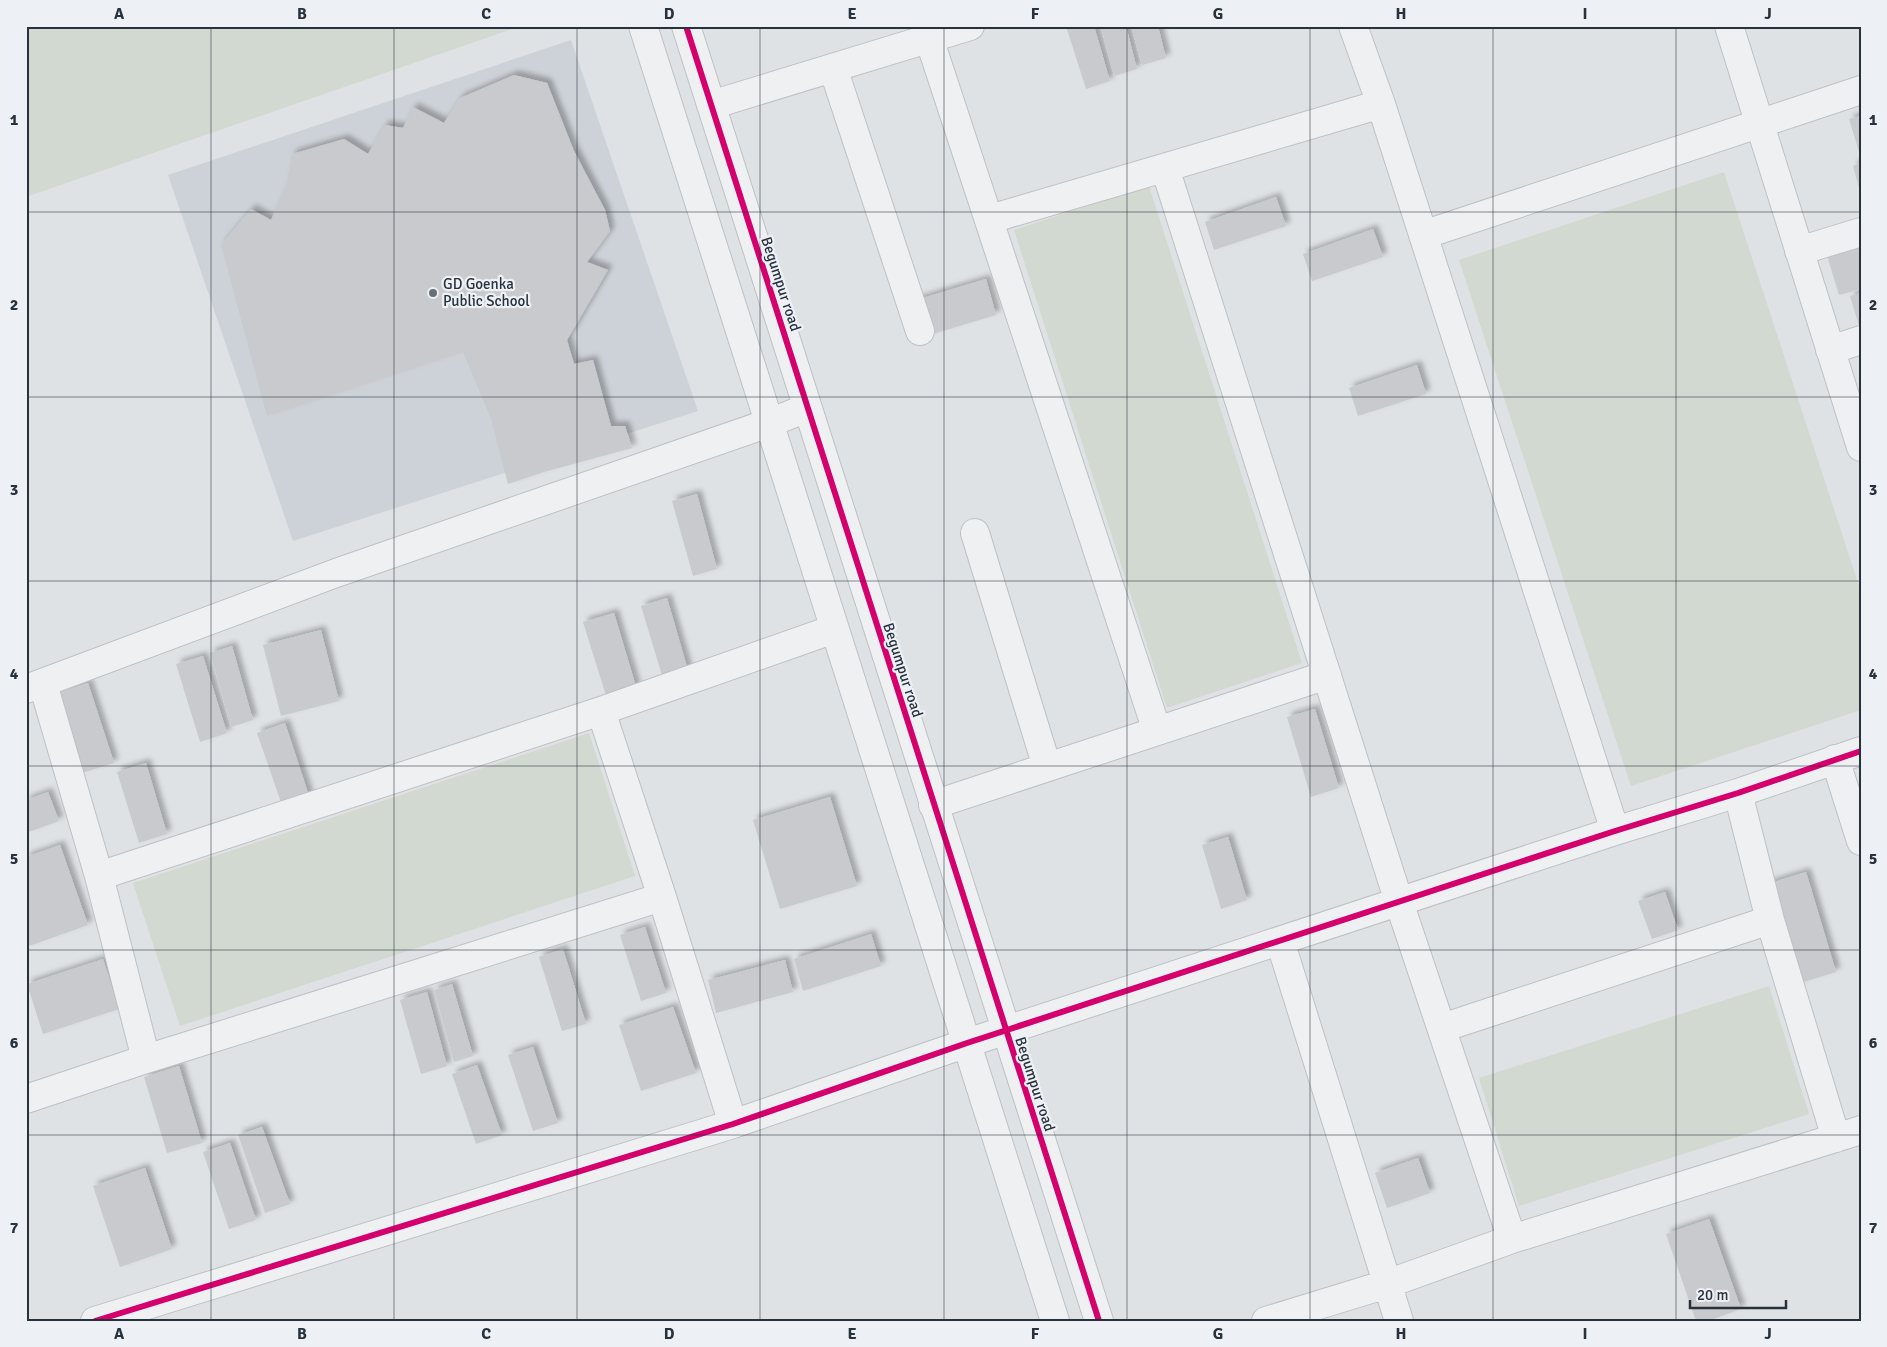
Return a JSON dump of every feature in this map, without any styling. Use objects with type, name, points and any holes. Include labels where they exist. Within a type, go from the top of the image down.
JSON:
[{"type":"street","points":[[643,26],[1055,1321]]},
{"type":"street","name":"Begumpur road","points":[[686,26],[1098,1321]]},
{"type":"street","points":[[711,105],[833,68],[928,33],[970,26]]},
{"type":"street","points":[[1353,26],[1381,104],[1615,831]]},
{"type":"street","points":[[1729,26],[1861,447]]},
{"type":"street","points":[[928,33],[1157,731]]},
{"type":"street","points":[[833,68],[920,331]]},
{"type":"street","points":[[1423,235],[1861,90]]},
{"type":"street","points":[[990,219],[1381,104]]},
{"type":"street","points":[[1165,168],[1399,902],[1512,1239]]},
{"type":"street","points":[[1800,251],[1861,232]]},
{"type":"street","points":[[1830,350],[1861,340]]},
{"type":"street","points":[[146,1059],[99,876],[35,686],[205,620],[769,423],[807,408]]},
{"type":"street","points":[[975,533],[1046,767]]},
{"type":"street","points":[[99,876],[601,710],[834,629]]},
{"type":"street","points":[[933,805],[1327,675]]},
{"type":"street","points":[[601,710],[733,1124]]},
{"type":"street","points":[[95,1321],[733,1124],[967,1043],[1615,831],[1738,793],[1861,751]]},
{"type":"street","points":[[1835,759],[1861,841]]},
{"type":"street","points":[[1266,1321],[1387,1284],[1512,1239],[1848,1134],[1770,920],[1738,793]]},
{"type":"street","points":[[26,1099],[146,1059],[662,897]]},
{"type":"street","points":[[1442,1028],[1770,920]]},
{"type":"street","points":[[1280,941],[1399,1321]]},
{"type":"shaded area","points":[[26,26],[521,26],[26,197]]},
{"type":"shaded area","name":"GD Goenka Public School","points":[[571,40],[698,411],[293,541],[168,175]]},
{"type":"shaded area","points":[[1724,172],[1861,592],[1861,710],[1631,786],[1459,260]]},
{"type":"shaded area","points":[[1149,186],[1302,663],[1167,708],[1014,230]]},
{"type":"shaded area","points":[[589,733],[635,876],[180,1026],[133,883]]},
{"type":"shaded area","points":[[1769,986],[1809,1114],[1519,1206],[1479,1078]]},
{"type":"building","points":[[1066,26],[1094,26],[1110,81],[1086,89]]},
{"type":"building","points":[[1101,26],[1126,26],[1137,69],[1114,76]]},
{"type":"building","points":[[1131,26],[1158,26],[1166,58],[1142,65]]},
{"type":"building","points":[[514,75],[547,83],[574,151],[605,210],[610,231],[587,262],[608,270],[567,340],[574,364],[593,360],[611,426],[625,426],[632,448],[508,484],[491,419],[463,352],[267,416],[221,245],[251,209],[271,220],[286,187],[292,154],[344,139],[368,154],[385,125],[403,128],[413,107],[444,123],[460,98]]},
{"type":"building","points":[[1861,116],[1861,155],[1860,155],[1849,119]]},
{"type":"building","points":[[1861,163],[1861,191],[1860,191],[1853,166]]},
{"type":"building","points":[[1276,197],[1286,226],[1214,250],[1205,222]]},
{"type":"building","points":[[1373,229],[1383,257],[1312,281],[1303,254]]},
{"type":"building","points":[[1861,238],[1861,289],[1839,295],[1825,249]]},
{"type":"building","points":[[986,279],[996,315],[926,336],[916,300]]},
{"type":"building","points":[[1861,293],[1861,329],[1860,329],[1850,296]]},
{"type":"building","points":[[1417,365],[1426,394],[1358,416],[1349,388]]},
{"type":"building","points":[[697,494],[717,569],[693,576],[672,501]]},
{"type":"building","points":[[667,598],[689,674],[664,682],[641,606]]},
{"type":"building","points":[[614,613],[637,690],[607,699],[583,622]]},
{"type":"building","points":[[321,630],[339,701],[281,716],[263,645]]},
{"type":"building","points":[[232,646],[253,720],[231,727],[210,653]]},
{"type":"building","points":[[203,656],[227,733],[200,742],[176,664]]},
{"type":"building","points":[[88,683],[114,763],[82,773],[57,693]]},
{"type":"building","points":[[1315,709],[1339,788],[1311,797],[1287,717]]},
{"type":"building","points":[[285,723],[311,802],[284,811],[257,733]]},
{"type":"building","points":[[146,763],[167,834],[139,843],[117,772]]},
{"type":"building","points":[[48,792],[59,821],[26,833],[26,800]]},
{"type":"building","points":[[830,797],[857,886],[780,909],[753,820]]},
{"type":"building","points":[[1228,837],[1247,900],[1221,909],[1202,845]]},
{"type":"building","points":[[60,845],[88,925],[26,947],[26,857]]},
{"type":"building","points":[[1806,872],[1836,972],[1794,985],[1764,885]]},
{"type":"building","points":[[1665,892],[1678,930],[1652,939],[1638,901]]},
{"type":"building","points":[[645,927],[666,993],[641,1001],[620,935]]},
{"type":"building","points":[[871,934],[881,966],[803,991],[794,959]]},
{"type":"building","points":[[563,949],[586,1024],[562,1031],[539,957]]},
{"type":"building","points":[[103,959],[119,1009],[43,1034],[27,984]]},
{"type":"building","points":[[785,960],[793,992],[716,1013],[708,980]]},
{"type":"building","points":[[452,984],[473,1056],[454,1062],[434,990]]},
{"type":"building","points":[[427,992],[447,1066],[421,1074],[400,1000]]},
{"type":"building","points":[[673,1007],[696,1073],[641,1091],[619,1025]]},
{"type":"building","points":[[533,1047],[558,1123],[533,1131],[508,1055]]},
{"type":"building","points":[[477,1065],[502,1135],[476,1144],[452,1074]]},
{"type":"building","points":[[179,1066],[202,1143],[167,1153],[144,1077]]},
{"type":"building","points":[[262,1127],[290,1204],[265,1213],[238,1135]]},
{"type":"building","points":[[230,1143],[256,1220],[229,1229],[203,1152]]},
{"type":"building","points":[[1418,1158],[1430,1193],[1387,1208],[1375,1173]]},
{"type":"building","points":[[145,1168],[172,1249],[120,1267],[93,1186]]},
{"type":"building","points":[[1709,1219],[1741,1309],[1708,1321],[1696,1321],[1666,1234]]},
{"type":"cycle path","points":[[686,26],[1099,1321]]},
{"type":"cycle path","points":[[95,1321],[733,1124],[967,1043],[1615,831],[1738,793],[1861,751]]},
{"type":"place","name":"GD Goenka Public School","points":[[433,293]]}]
